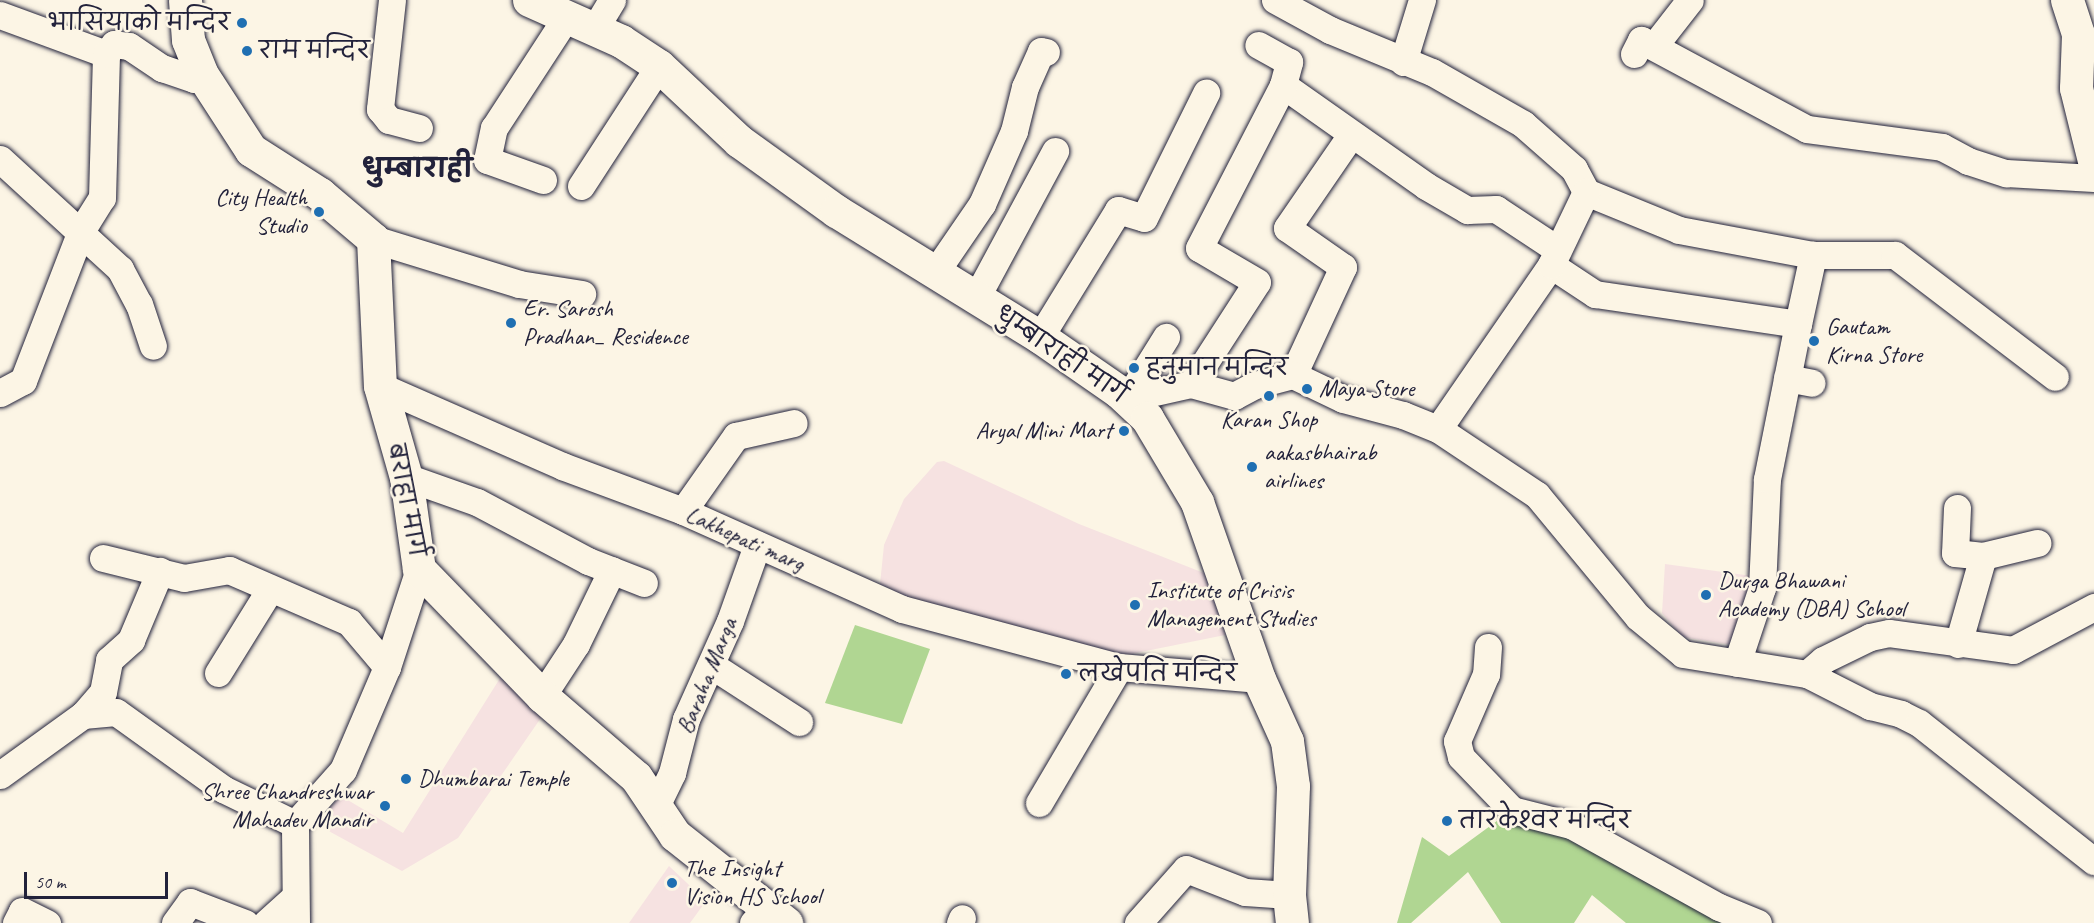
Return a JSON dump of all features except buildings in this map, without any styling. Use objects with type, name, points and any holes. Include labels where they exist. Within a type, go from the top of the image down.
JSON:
[{"type":"main road","points":[[185,0],[188,40],[201,73],[251,150],[320,194],[373,239]]},
{"type":"main road","name":"धुम्बाराही मार्ग","points":[[529,0],[621,41],[659,66],[739,141],[836,211],[934,274],[1040,337],[1128,398],[1165,443],[1197,502],[1259,679],[1281,723],[1293,762],[1291,909]]},
{"type":"main road","points":[[2067,0],[2078,34],[2094,160]]},
{"type":"main road","name":"बराहा मार्ग","points":[[373,239],[380,386],[406,477],[419,569],[542,696],[636,777],[675,835],[769,918]]},
{"type":"street","points":[[392,0],[380,109],[389,120],[419,128]]},
{"type":"street","points":[[543,180],[487,160],[494,128],[580,24],[612,0]]},
{"type":"street","points":[[1275,0],[1330,30],[1432,72],[1523,124],[1574,170],[1587,192],[1679,230],[1813,255],[1895,255],[2055,377]]},
{"type":"street","points":[[1403,62],[1421,0]]},
{"type":"street","points":[[1690,0],[1644,50],[1679,63],[1807,129],[1942,147],[1968,161],[2006,173],[2094,178]]},
{"type":"street","points":[[0,15],[106,54]]},
{"type":"street","points":[[0,393],[23,381],[81,231],[102,198],[106,54],[114,44],[129,46],[162,68],[194,79],[201,73]]},
{"type":"street","points":[[1191,384],[1257,282],[1199,248],[1283,85],[1289,62],[1258,45]]},
{"type":"street","points":[[934,274],[982,204],[1014,131],[1025,87],[1041,51],[1046,52]]},
{"type":"street","points":[[581,186],[659,66]]},
{"type":"street","points":[[1283,85],[1351,135],[1467,210],[1496,210],[1555,257],[1595,294],[1798,324]]},
{"type":"street","points":[[1040,337],[1118,210],[1144,219],[1206,93]]},
{"type":"street","points":[[1293,375],[1343,267],[1287,228],[1351,135]]},
{"type":"street","points":[[976,298],[1055,151]]},
{"type":"street","points":[[0,159],[120,269],[139,304],[153,346]]},
{"type":"street","points":[[1438,429],[1555,257],[1587,192]]},
{"type":"street","points":[[373,239],[519,284],[582,294]]},
{"type":"street","points":[[1737,663],[1762,588],[1767,479],[1799,380],[1798,324],[1813,255]]},
{"type":"street","points":[[1128,398],[1166,337]]},
{"type":"street","points":[[1128,398],[1191,384],[1234,396],[1255,385],[1293,375],[1343,399],[1403,414],[1438,429],[1537,495],[1638,617],[1683,654],[1807,674],[1870,706],[1919,723],[2094,861]]},
{"type":"street","name":"Lakhepati marg","points":[[380,386],[562,466],[683,511],[902,609],[1119,667],[1259,679]]},
{"type":"street","points":[[683,511],[736,436],[794,423]]},
{"type":"street","points":[[406,477],[477,502],[588,561],[644,583]]},
{"type":"street","points":[[1958,508],[1955,553],[1983,556],[2037,543]]},
{"type":"street","name":"Baraha Marga","points":[[657,806],[672,773],[686,719],[711,665],[757,545]]},
{"type":"street","points":[[1958,644],[1983,556]]},
{"type":"street","points":[[103,558],[184,578],[229,570],[349,622],[387,667]]},
{"type":"street","points":[[266,923],[295,910],[295,824],[343,770],[387,667],[419,569]]},
{"type":"street","points":[[542,696],[576,645],[612,570]]},
{"type":"street","points":[[0,775],[83,715],[103,692],[109,660],[131,640],[160,572]]},
{"type":"street","points":[[218,673],[270,589]]},
{"type":"street","points":[[1807,674],[1823,660],[1870,637],[1889,633],[2013,650],[2094,607]]},
{"type":"street","points":[[1488,647],[1486,674],[1457,741],[1461,757],[1497,795],[1512,810],[1571,825],[1719,907],[1758,923]]},
{"type":"street","points":[[711,665],[799,722]]},
{"type":"street","points":[[1039,803],[1119,667]]},
{"type":"street","points":[[83,715],[116,712],[223,789],[295,824]]},
{"type":"street","points":[[1138,923],[1186,869],[1291,909]]},
{"type":"street","points":[[175,923],[190,902],[245,923]]},
{"type":"street","points":[[16,923],[22,911],[47,923]]},
{"type":"shaded area","points":[[944,461],[1079,524],[1209,575],[1225,635],[1121,656],[879,594],[884,545],[904,499],[937,462]]},
{"type":"shaded area","name":"Durga Bhawani Academy (DBA) School","points":[[1665,564],[1752,576],[1739,646],[1682,637],[1662,613]]},
{"type":"shaded area","points":[[502,675],[545,712],[458,838],[402,871],[314,823],[341,796],[403,833]]},
{"type":"shaded area","name":"The Insight Vision HS School","points":[[669,866],[706,901],[690,923],[629,923]]},
{"type":"green space","points":[[855,625],[930,649],[902,724],[825,703]]},
{"type":"green space","points":[[1512,810],[1753,923],[1626,923],[1592,895],[1574,923],[1501,923],[1468,872],[1411,923],[1397,923],[1422,837],[1449,856]]},
{"type":"place","name":"भासियाको मन्दिर","points":[[242,23]]},
{"type":"place","name":"राम मन्दिर","points":[[247,51]]},
{"type":"place","name":"City Health Studio","points":[[319,212]]},
{"type":"place","name":"Er. Sarosh Pradhan_ Residence","points":[[511,323]]},
{"type":"place","name":"Gautam Kirna Store","points":[[1814,341]]},
{"type":"place","name":"हनुमान मन्दिर","points":[[1134,368]]},
{"type":"place","name":"Maya Store","points":[[1307,389]]},
{"type":"place","name":"Karan Shop","points":[[1269,396]]},
{"type":"place","name":"Aryal Mini Mart","points":[[1124,431]]},
{"type":"place","name":"aakasbhairab airlines","points":[[1252,467]]},
{"type":"place","name":"Durga Bhawani Academy (DBA) School","points":[[1706,595]]},
{"type":"place","name":"Institute of Crisis Management Studies","points":[[1135,605]]},
{"type":"place","name":"लखेपति मन्दिर","points":[[1066,674]]},
{"type":"place","name":"Dhumbarai Temple","points":[[406,779]]},
{"type":"place","name":"Shree Chandreshwar Mahadev Mandir","points":[[385,806]]},
{"type":"place","name":"तारकेश्वर मन्दिर","points":[[1447,821]]},
{"type":"place","name":"The Insight Vision HS School","points":[[672,883]]},
{"type":"district","name":"धुम्बाराही","points":[[417,169]]}]
